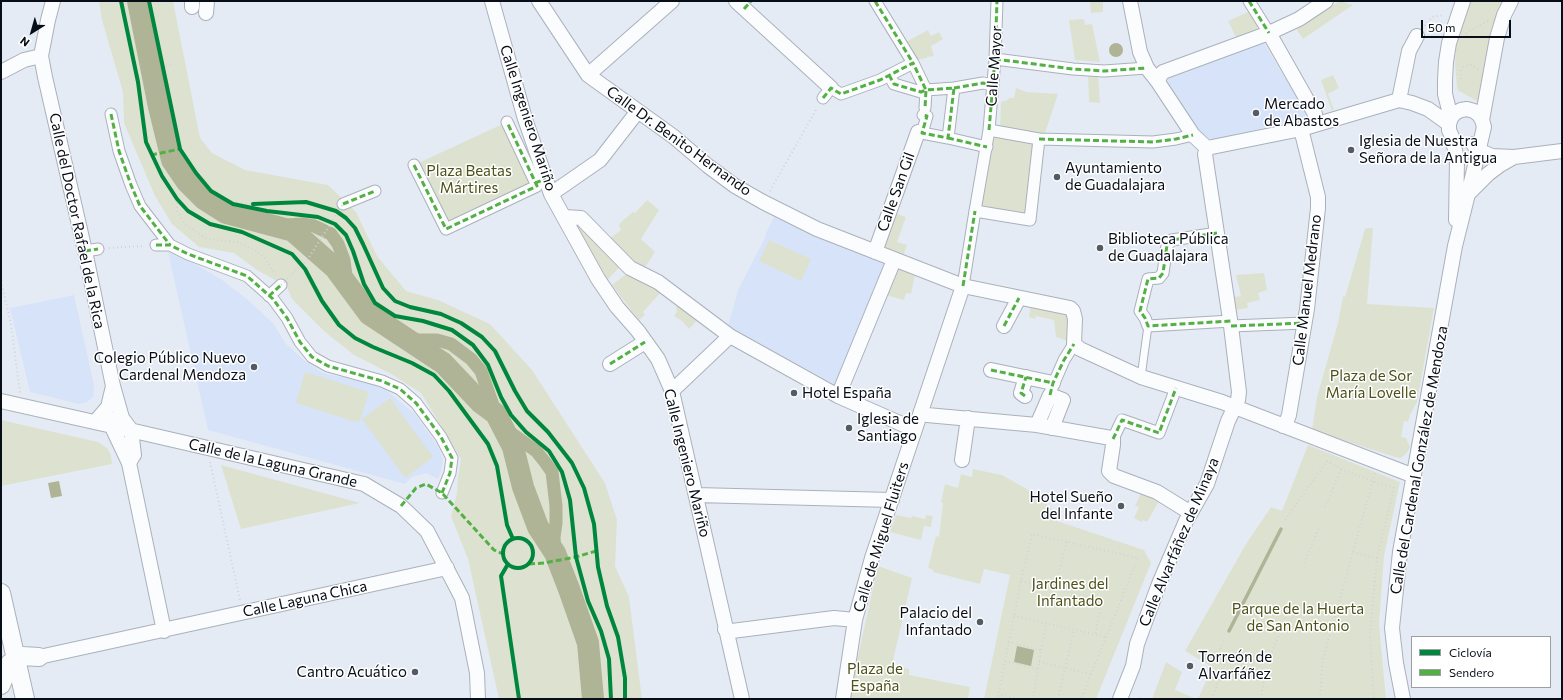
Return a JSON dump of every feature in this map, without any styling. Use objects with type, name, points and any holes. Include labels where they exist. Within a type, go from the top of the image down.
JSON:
[{"type":"street","points":[[1,72],[24,60],[41,56],[48,20],[54,1]]},
{"type":"street","name":"Calle Ingeniero Mariño","points":[[492,1],[541,181],[551,194],[598,279],[617,307],[658,359],[672,392],[742,699]]},
{"type":"street","name":"Calle Dr. Benito Hernando","points":[[539,1],[588,75],[674,137],[708,166],[730,182],[764,202],[817,229],[963,286],[1070,308],[1075,318],[1074,344]]},
{"type":"street","points":[[588,75],[672,1]]},
{"type":"street","name":"Calle Mayor","points":[[975,211],[989,130],[995,59],[997,1]]},
{"type":"street","points":[[1130,1],[1140,52],[1147,68],[1193,135],[1207,148],[1301,129],[1399,100],[1428,109],[1451,126],[1458,142],[1465,144],[1479,137]]},
{"type":"street","points":[[1249,1],[1315,114],[1314,125]]},
{"type":"street","points":[[1158,82],[1163,72],[1269,33],[1298,19],[1326,1]]},
{"type":"street","points":[[1456,246],[1457,160],[1445,94],[1445,80],[1446,62],[1452,33],[1463,1]]},
{"type":"street","points":[[1456,246],[1469,194],[1497,38],[1504,15],[1511,1]]},
{"type":"street","points":[[878,2],[913,63],[926,90],[924,111],[927,116],[922,133],[987,147]]},
{"type":"street","points":[[744,4],[827,93],[841,94],[880,80],[913,63]]},
{"type":"street","points":[[1399,100],[1409,51],[1417,36]]},
{"type":"street","name":"Calle del Doctor Rafael de la Rica","points":[[41,56],[45,77],[91,250],[113,386],[117,424]]},
{"type":"street","points":[[995,59],[1073,69],[1104,71],[1147,68]]},
{"type":"street","points":[[889,75],[894,84],[921,92],[926,90],[954,88],[983,83],[993,85]]},
{"type":"street","points":[[948,138],[954,88]]},
{"type":"street","points":[[1451,126],[1455,113],[1461,110],[1467,109],[1479,115],[1479,137],[1492,156],[1514,157],[1562,151]]},
{"type":"street","points":[[551,194],[600,160],[638,111]]},
{"type":"street","points":[[111,114],[119,151],[140,206],[170,245],[188,254],[247,276],[269,296],[287,318],[300,342],[312,357],[328,366],[382,381],[400,389],[416,403],[440,437],[452,458],[450,473],[442,493]]},
{"type":"street","points":[[414,165],[446,229],[537,186],[541,181],[507,122]]},
{"type":"street","name":"Calle Manuel Medrano","points":[[1283,426],[1289,415],[1305,323],[1318,208],[1318,197],[1301,129]]},
{"type":"street","points":[[989,130],[1039,139],[1153,142],[1193,135]]},
{"type":"street","name":"Calle San Gil","points":[[875,252],[918,132]]},
{"type":"street","points":[[963,286],[975,211],[1030,220],[1039,139]]},
{"type":"street","name":"Calle Alvarfáñez de Minaya","points":[[1120,699],[1133,666],[1137,644],[1159,584],[1192,510],[1207,484],[1239,392],[1231,324],[1205,154],[1207,148]]},
{"type":"street","points":[[1469,194],[1488,174],[1514,157]]},
{"type":"street","points":[[343,204],[375,191]]},
{"type":"street","points":[[564,217],[581,218],[630,268],[658,282],[730,336],[838,396],[911,428],[914,432]]},
{"type":"street","points":[[1217,233],[1172,240],[1167,245],[1163,273],[1159,278],[1148,279],[1140,311],[1148,326],[1305,323]]},
{"type":"street","points":[[156,245],[170,245]]},
{"type":"street","name":"Calle del Cardenal González de Mendoza","points":[[1403,699],[1396,663],[1392,628],[1400,552],[1456,246]]},
{"type":"street","points":[[838,396],[894,260]]},
{"type":"street","points":[[269,296],[280,286]]},
{"type":"street","name":"Calle de Miguel Fluiters","points":[[843,699],[854,620],[872,558],[963,286]]},
{"type":"street","points":[[1004,326],[1019,298]]},
{"type":"street","points":[[672,392],[730,336]]},
{"type":"street","points":[[610,364],[645,342]]},
{"type":"street","points":[[1037,425],[1064,360],[1074,344],[1080,349],[1141,377],[1222,402],[1414,476]]},
{"type":"street","points":[[991,370],[1026,377],[1052,389],[1063,400],[1052,428]]},
{"type":"street","points":[[1025,396],[1021,393],[1026,377]]},
{"type":"street","points":[[95,422],[108,407],[113,386]]},
{"type":"street","points":[[1176,388],[1158,433],[1122,420],[1113,439],[1109,471],[1114,476],[1157,492],[1186,510],[1192,510]]},
{"type":"street","name":"Calle de la Laguna Grande","points":[[1,402],[95,422],[117,424],[131,430],[364,484],[401,506],[427,531],[462,598],[477,673],[478,699]]},
{"type":"street","points":[[108,407],[117,424],[131,459]]},
{"type":"street","points":[[921,411],[927,415],[1037,425],[1113,439]]},
{"type":"street","points":[[962,460],[968,418]]},
{"type":"street","points":[[131,430],[131,459],[164,631]]},
{"type":"street","points":[[131,459],[139,446],[150,434]]},
{"type":"street","points":[[696,495],[892,500]]},
{"type":"street","name":"Calle Laguna Chica","points":[[39,657],[164,631],[446,568]]},
{"type":"street","points":[[1,593],[11,661],[25,699]]},
{"type":"street","points":[[725,629],[732,631],[834,618],[854,620]]},
{"type":"street","points":[[11,661],[30,663],[39,657]]},
{"type":"street","points":[[1,685],[11,661]]},
{"type":"lane","points":[[1141,377],[1148,326]]},
{"type":"path","points":[[149,1],[180,149],[196,174],[211,191],[233,204],[267,211],[318,217],[335,224],[346,235],[364,284],[375,303],[395,316],[423,321],[452,330],[473,345],[488,365],[501,397],[511,415],[526,432],[549,451],[562,472],[570,500],[576,557],[588,601],[601,631],[609,659],[611,699]]},
{"type":"path","points":[[1417,36],[1432,17],[1444,15]]},
{"type":"path","points":[[1452,33],[1458,38],[1496,16],[1504,15]]},
{"type":"path","points":[[162,67],[174,64]]},
{"type":"path","points":[[1461,79],[1461,70],[1467,65],[1475,67],[1479,74]]},
{"type":"path","points":[[764,202],[808,122],[827,93]]},
{"type":"path","points":[[173,193],[181,203]]},
{"type":"path","points":[[177,199],[177,211],[186,225],[207,239],[237,242],[255,250],[266,259],[275,272],[280,286],[308,259],[343,204]]},
{"type":"path","points":[[233,204],[306,202],[336,211],[346,218],[355,228],[383,288],[395,301],[410,307],[441,314],[461,323],[482,336],[495,351],[515,391],[527,410],[548,432],[572,463],[584,488],[594,524],[598,567],[607,606],[618,637],[625,678],[625,699]]},
{"type":"path","points":[[91,250],[156,245]]},
{"type":"path","points":[[296,259],[305,269]]},
{"type":"path","points":[[1,281],[10,324],[22,406]]},
{"type":"path","points":[[206,447],[243,613]]},
{"type":"path","points":[[1285,520],[1328,461],[1341,469],[1394,488],[1377,558],[1370,635],[1374,699]]},
{"type":"path","points":[[1325,507],[1341,469]]},
{"type":"path","points":[[1320,699],[1323,659],[1372,481]]},
{"type":"path","points":[[1304,563],[1319,528]]},
{"type":"path","points":[[1018,699],[1002,695],[998,696],[1008,642],[1032,534],[1138,558],[1081,699]]},
{"type":"path","points":[[1054,589],[1067,542]]},
{"type":"path","points":[[1352,552],[1377,558]]},
{"type":"path","points":[[1021,581],[1102,600],[1095,635]]},
{"type":"path","points":[[1014,616],[1106,637]]},
{"type":"path","points":[[1272,652],[1286,616]]},
{"type":"path","points":[[1033,699],[1046,624]]},
{"type":"path","points":[[1058,699],[1074,630]]},
{"type":"path","points":[[1212,699],[1224,664],[1214,660],[1225,640]]},
{"type":"path","points":[[1008,642],[1041,650]]},
{"type":"path","points":[[1005,661],[1038,669]]},
{"type":"path","points":[[1039,662],[1091,674]]},
{"type":"path","points":[[1261,699],[1265,672]]},
{"type":"shaded area","points":[[1261,42],[1264,43],[1306,113],[1304,118],[1213,140],[1202,135],[1167,82],[1169,75]]},
{"type":"shaded area","points":[[1116,43],[1121,45],[1123,50],[1121,55],[1116,57],[1111,55],[1109,50],[1111,45]]},
{"type":"shaded area","points":[[775,215],[885,262],[838,386],[728,326],[738,290],[766,236],[765,235]]},
{"type":"shaded area","name":"Colegio Público Nuevo Cardenal Mendoza","points":[[168,252],[182,256],[222,280],[247,299],[273,323],[286,344],[304,360],[323,373],[369,383],[386,390],[415,414],[437,445],[443,459],[438,479],[426,473],[412,477],[405,484],[208,430]]},
{"type":"shaded area","points":[[74,295],[94,385],[93,397],[87,402],[79,404],[30,392],[10,308]]},
{"type":"shaded area","points":[[59,481],[62,496],[51,498],[48,483]]},
{"type":"shaded area","points":[[1017,646],[1034,650],[1031,666],[1014,662]]},
{"type":"green space","points":[[99,1],[173,1],[200,138],[212,153],[245,170],[328,185],[356,212],[377,256],[406,291],[438,300],[490,324],[532,370],[605,483],[617,520],[615,566],[629,597],[642,699],[499,699],[468,559],[451,516],[457,493],[461,459],[421,393],[391,374],[354,355],[325,332],[292,299],[287,287],[257,270],[234,253],[199,247],[172,224],[155,196],[124,123],[123,92],[102,20]]},
{"type":"green space","points":[[1090,1],[1103,1],[1103,12],[1091,13]]},
{"type":"green space","points":[[1340,1],[1353,5],[1303,39],[1295,27]]},
{"type":"green space","points":[[1469,1],[1502,1],[1492,30],[1479,100],[1477,101],[1459,91],[1457,88],[1455,64],[1456,47]]},
{"type":"green space","points":[[1250,11],[1259,25],[1257,29],[1236,37],[1228,21]]},
{"type":"green space","points":[[1084,19],[1085,25],[1092,24],[1100,62],[1075,60],[1069,20]]},
{"type":"green space","points":[[928,30],[931,36],[939,32],[943,39],[931,46],[934,56],[915,60],[904,43]]},
{"type":"green space","points":[[1088,74],[1098,75],[1100,103],[1089,102]]},
{"type":"green space","points":[[1333,75],[1339,88],[1328,94],[1334,110],[1332,111],[1321,80]]},
{"type":"green space","points":[[1016,88],[1027,92],[1058,94],[1044,136],[1000,128],[1001,102],[1008,100],[1009,98],[1014,98]]},
{"type":"green space","name":"Plaza Beatas Mártires","points":[[507,122],[537,186],[446,229],[414,165]]},
{"type":"green space","points":[[989,130],[1039,139],[1030,220],[975,211]]},
{"type":"green space","points":[[647,200],[659,210],[641,239],[655,252],[641,273],[608,240],[621,230],[619,225],[621,222],[633,212],[635,213]]},
{"type":"green space","points":[[894,213],[906,217],[897,242],[907,245],[902,259],[881,250]]},
{"type":"green space","points":[[583,222],[624,263],[607,280],[574,225]]},
{"type":"green space","name":"Plaza de Sor María Lovelle","points":[[1373,228],[1367,304],[1434,308],[1417,402],[1408,422],[1404,421],[1401,437],[1406,438],[1410,447],[1407,453],[1401,458],[1312,430],[1317,397],[1338,323],[1343,296],[1345,297],[1365,229]]},
{"type":"green space","points":[[769,240],[811,259],[801,281],[759,261]]},
{"type":"green space","points":[[896,267],[915,274],[911,294],[906,293],[904,300],[885,295]]},
{"type":"green space","points":[[629,272],[661,292],[643,312],[645,315],[639,320],[612,285]]},
{"type":"green space","points":[[1264,273],[1267,290],[1258,293],[1260,300],[1247,303],[1248,308],[1235,310],[1233,297],[1241,296],[1236,275]]},
{"type":"green space","points":[[1031,304],[1066,309],[1072,334],[1068,341],[1056,337],[1054,320],[1036,316],[1035,319],[1029,317]]},
{"type":"green space","points":[[679,305],[699,318],[689,329],[682,321],[674,316],[677,311],[676,308]]},
{"type":"green space","points":[[305,372],[369,392],[359,423],[296,403]]},
{"type":"green space","points":[[390,398],[433,457],[405,478],[362,419]]},
{"type":"green space","points":[[1,420],[98,442],[108,449],[111,455],[112,464],[1,486]]},
{"type":"green space","name":"Parque de la Huerta de San Antonio","points":[[1308,445],[1400,482],[1384,556],[1379,624],[1386,699],[1198,699],[1212,667],[1185,651],[1246,544],[1271,507],[1282,511]]},
{"type":"green space","points":[[221,465],[360,503],[241,529]]},
{"type":"green space","name":"Jardines del Infantado","points":[[973,469],[1002,475],[1032,492],[1052,509],[1048,518],[1144,550],[1151,563],[1096,699],[984,699],[1010,575],[984,569],[980,584],[933,572],[933,570],[928,568],[936,536],[939,537],[943,503],[941,502],[945,484],[958,488],[961,474],[972,477]]},
{"type":"green space","points":[[1141,493],[1156,498],[1159,501],[1147,522],[1143,520],[1142,522],[1134,518],[1139,507],[1135,506]]},
{"type":"green space","points":[[896,515],[925,519],[926,515],[933,516],[931,527],[924,526],[921,540],[890,532]]},
{"type":"green space","name":"Plaza de España","points":[[878,566],[912,578],[892,665],[909,669],[909,675],[970,687],[968,699],[850,699],[852,683]]},
{"type":"green space","points":[[1166,662],[1182,672],[1175,690],[1197,699],[1152,699]]},
{"type":"waterway","points":[[138,1],[159,107],[172,160],[187,182],[204,199],[226,213],[293,231],[335,268],[369,314],[443,363],[481,403],[496,414],[513,447],[523,487],[538,527],[555,553],[588,643],[593,699]]},
{"type":"waterway","points":[[273,226],[302,224],[314,226],[331,234],[338,244],[344,260],[347,284]]},
{"type":"waterway","points":[[410,340],[437,340],[451,344],[471,359],[481,371],[496,414]]},
{"type":"waterway","points":[[504,428],[536,451],[552,472],[556,506],[554,537],[555,553]]},
{"type":"waterway","points":[[1229,631],[1281,529]]},
{"type":"marked path","points":[[744,9],[751,1]]},
{"type":"marked path","points":[[875,1],[913,63]]},
{"type":"marked path","points":[[989,130],[995,59],[997,1]]},
{"type":"marked path","points":[[1249,1],[1269,33]]},
{"type":"marked path","points":[[995,59],[1073,69],[1104,71],[1147,68]]},
{"type":"marked path","points":[[823,98],[831,88],[841,94],[880,80],[913,63],[926,90],[954,88],[948,138],[922,133],[927,116],[923,115]]},
{"type":"marked path","points":[[889,75],[894,84],[921,92],[926,90],[925,108]]},
{"type":"marked path","points":[[954,88],[983,83],[993,85]]},
{"type":"marked path","points":[[111,114],[119,151],[140,206],[170,245]]},
{"type":"marked path","points":[[414,165],[446,229],[537,186],[507,122]]},
{"type":"marked path","points":[[1039,139],[1153,142],[1193,135]]},
{"type":"marked path","points":[[948,138],[987,147]]},
{"type":"marked path","points":[[151,155],[180,149]]},
{"type":"marked path","points":[[535,183],[546,179]]},
{"type":"marked path","points":[[343,204],[375,191]]},
{"type":"marked path","points":[[963,286],[975,211]]},
{"type":"marked path","points":[[1217,233],[1172,240],[1167,245],[1163,273],[1159,278],[1148,279],[1140,311],[1148,326],[1231,321]]},
{"type":"marked path","points":[[156,245],[170,245],[188,254],[247,276],[273,299],[287,318],[300,342],[312,357],[328,366],[382,381],[400,389],[416,403],[441,437],[452,458],[450,473],[442,493]]},
{"type":"marked path","points":[[85,251],[98,249]]},
{"type":"marked path","points":[[269,296],[281,285]]},
{"type":"marked path","points":[[1004,326],[1019,298]]},
{"type":"marked path","points":[[1231,326],[1305,323]]},
{"type":"marked path","points":[[610,364],[645,342]]},
{"type":"marked path","points":[[1050,395],[1053,383],[1064,360],[1074,344]]},
{"type":"marked path","points":[[991,370],[1053,383]]},
{"type":"marked path","points":[[1025,396],[1021,393],[1026,377]]},
{"type":"marked path","points":[[1113,439],[1122,420],[1159,433],[1176,388]]},
{"type":"marked path","points":[[401,506],[416,488],[426,484],[442,493],[494,550],[503,554]]},
{"type":"marked path","points":[[529,564],[544,563],[576,557],[596,551]]},
{"type":"cycle path","points":[[121,1],[138,82],[146,142],[162,176],[177,199],[188,211],[210,224],[242,232],[292,254],[305,269],[322,301],[339,325],[355,338],[412,363],[434,375],[449,391],[488,444],[497,466],[507,525],[513,539]]},
{"type":"cycle path","points":[[149,1],[180,149],[196,173],[211,191],[233,204],[267,211],[318,217],[335,224],[346,235],[364,284],[375,303],[395,316],[423,321],[452,330],[473,345],[488,365],[501,397],[511,415],[526,432],[549,451],[562,472],[570,500],[576,557],[588,601],[601,631],[609,659],[611,699]]},
{"type":"cycle path","points":[[253,204],[306,202],[336,211],[346,218],[355,228],[383,288],[395,301],[410,307],[441,314],[461,323],[482,337],[495,351],[527,411],[548,432],[572,463],[584,488],[594,524],[598,567],[607,606],[618,637],[625,678],[625,699]]},
{"type":"cycle path","points":[[518,538],[529,542],[533,553],[529,564],[518,568],[507,564],[503,553],[507,542],[518,538]]},
{"type":"cycle path","points":[[508,564],[501,576],[519,699]]},
{"type":"place","name":"Mercado de Abastos","points":[[1256,113]]},
{"type":"place","name":"Iglesia de Nuestra Señora de la Antigua","points":[[1351,150]]},
{"type":"place","name":"Ayuntamiento de Guadalajara","points":[[1057,177]]},
{"type":"place","name":"Biblioteca Pública de Guadalajara","points":[[1100,248]]},
{"type":"place","name":"Colegio Público Nuevo Cardenal Mendoza","points":[[254,367]]},
{"type":"place","name":"Hotel España","points":[[794,393]]},
{"type":"place","name":"Iglesia de Santiago","points":[[849,428]]},
{"type":"place","name":"Hotel Sueño del Infante","points":[[1121,506]]},
{"type":"place","name":"Palacio del Infantado","points":[[980,622]]},
{"type":"place","name":"Torreón de Alvarfáñez","points":[[1190,666]]},
{"type":"place","name":"Cantro Acuático","points":[[415,672]]}]
